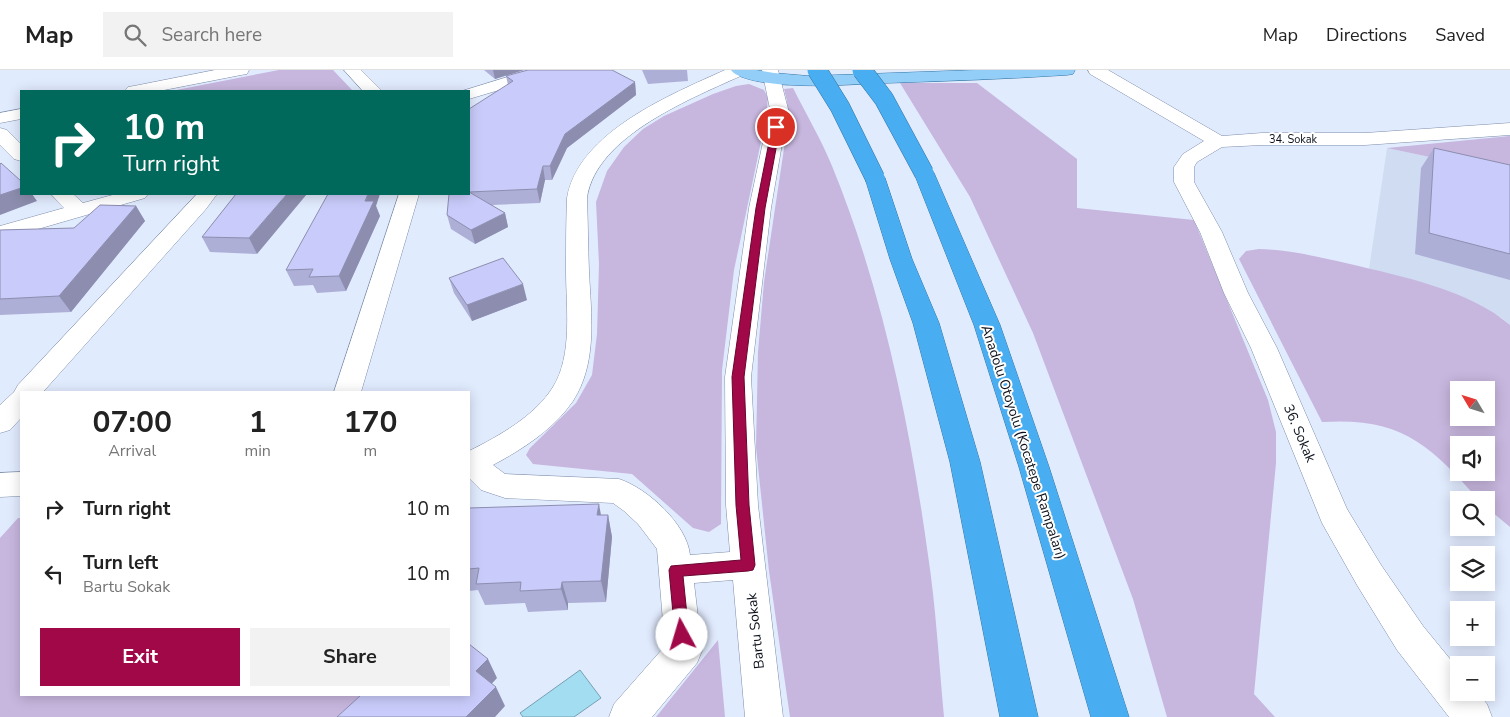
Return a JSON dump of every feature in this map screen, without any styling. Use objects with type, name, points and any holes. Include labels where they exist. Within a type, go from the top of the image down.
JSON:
[{"type":"highway","points":[[817,70],[840,107],[876,178],[901,259],[926,323],[965,462],[1019,717]]},
{"type":"highway","name":"Anadolu Otoyolu (Kocatepe Rampaları)","points":[[862,70],[884,99],[924,173],[987,324],[1034,467],[1110,717]]},
{"type":"main road","points":[[739,70],[773,73],[804,70]]},
{"type":"main road","points":[[773,73],[786,81],[956,77],[1067,70]]},
{"type":"street","points":[[139,90],[240,70]]},
{"type":"street","points":[[352,70],[371,90]]},
{"type":"street","points":[[470,94],[547,70]]},
{"type":"street","points":[[628,717],[684,651],[673,546],[664,532],[634,500],[619,491],[505,486],[492,482],[470,464],[487,456],[552,408],[563,394],[572,377],[578,334],[577,198],[582,176],[609,145],[644,116],[739,70]]},
{"type":"street","points":[[1096,70],[1219,142]]},
{"type":"street","name":"Bartu Sokak","points":[[764,717],[742,505],[738,377],[760,208],[779,109],[773,73]]},
{"type":"street","points":[[0,118],[20,114]]},
{"type":"street","name":"34. Sokak","points":[[1219,142],[1262,139],[1365,139],[1510,129]]},
{"type":"street","points":[[0,134],[20,154]]},
{"type":"street","name":"36. Sokak","points":[[1219,142],[1205,148],[1190,158],[1184,167],[1184,182],[1211,232],[1236,293],[1264,348],[1333,514],[1368,574],[1410,638],[1473,717]]},
{"type":"street","points":[[62,195],[79,211]]},
{"type":"street","points":[[0,233],[135,195]]},
{"type":"street","points":[[29,391],[206,195]]},
{"type":"street","points":[[347,391],[409,195]]},
{"type":"street","points":[[0,423],[20,401]]},
{"type":"street","points":[[0,485],[20,484]]},
{"type":"street","points":[[676,570],[748,565]]},
{"type":"shaded area","points":[[279,70],[333,70],[352,90],[176,90]]},
{"type":"shaded area","points":[[900,83],[977,83],[1077,159],[1077,208],[1194,220],[1268,400],[1276,432],[1276,463],[1254,694],[1275,717],[1167,717],[1133,599],[1033,333],[970,197]]},
{"type":"shaded area","points":[[749,84],[764,90],[768,98],[766,118],[734,270],[722,370],[721,524],[709,532],[693,528],[632,474],[533,464],[526,455],[530,448],[576,403],[592,375],[597,334],[599,264],[596,202],[607,171],[624,147],[643,129],[664,116],[713,94],[736,86]]},
{"type":"shaded area","points":[[793,88],[828,156],[850,212],[880,308],[903,407],[921,506],[935,615],[944,717],[790,717],[769,571],[756,447],[758,352],[764,282],[788,122],[787,101],[784,89]]},
{"type":"shaded area","points":[[1510,136],[1510,174],[1387,148]]},
{"type":"shaded area","points":[[1387,148],[1510,174],[1510,325],[1502,318],[1453,293],[1369,269]]},
{"type":"shaded area","points":[[1259,249],[1282,251],[1304,254],[1412,279],[1455,293],[1475,302],[1510,325],[1510,527],[1495,514],[1495,491],[1471,491],[1462,481],[1495,481],[1495,436],[1450,436],[1450,469],[1428,449],[1411,438],[1393,430],[1373,424],[1322,422],[1239,259],[1246,251]]},
{"type":"shaded area","points":[[20,518],[20,696],[374,696],[351,717],[0,717],[0,538]]},
{"type":"shaded area","points":[[718,640],[725,717],[656,717]]},
{"type":"water","points":[[580,670],[601,698],[574,717],[523,717],[520,713]]},
{"type":"building","points":[[528,70],[612,70],[635,82],[565,134],[550,166],[543,166],[537,189],[470,192],[470,108],[513,81],[506,76]]},
{"type":"building","points":[[1434,148],[1510,165],[1510,254],[1429,233]]},
{"type":"building","points":[[0,164],[20,180],[20,188],[0,195]]},
{"type":"building","points":[[470,193],[505,213],[471,230],[447,215],[449,195],[470,195]]},
{"type":"building","points":[[235,195],[286,195],[249,238],[202,237]]},
{"type":"building","points":[[327,195],[368,195],[365,201],[374,201],[339,276],[309,277],[313,269],[286,270]]},
{"type":"building","points":[[100,205],[136,206],[59,296],[0,299],[0,230],[74,228]]},
{"type":"building","points":[[503,258],[523,284],[467,305],[449,278]]},
{"type":"building","points":[[599,504],[597,515],[608,515],[601,581],[562,582],[561,589],[520,591],[521,582],[476,584],[479,568],[470,569],[470,508]]},
{"type":"building","points":[[470,645],[488,659],[476,671],[496,687],[466,717],[337,717],[360,696],[470,696]]},
{"type":"route","points":[[682,635],[676,570],[748,565],[742,505],[738,377],[760,208],[776,127]]}]
